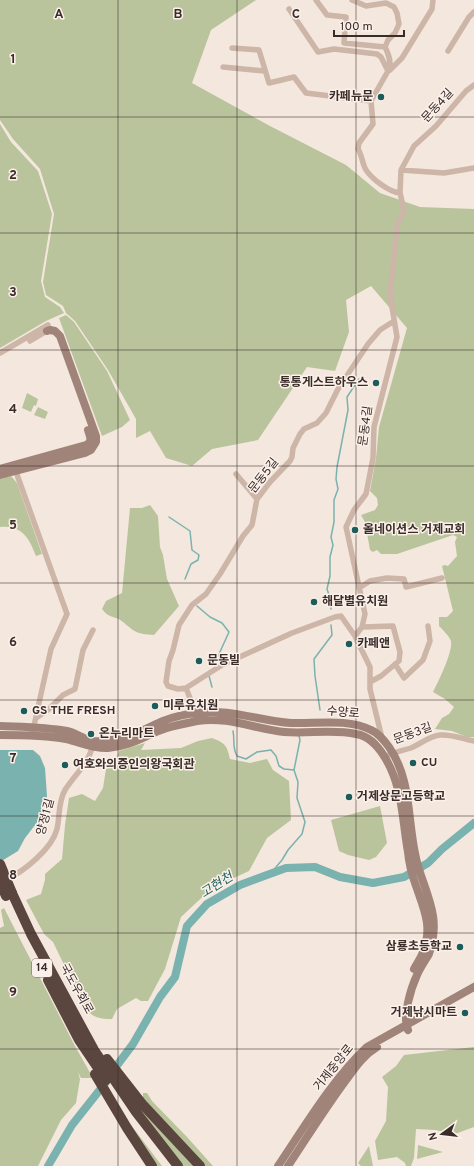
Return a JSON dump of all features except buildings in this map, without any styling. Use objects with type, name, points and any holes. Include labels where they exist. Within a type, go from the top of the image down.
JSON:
[{"type":"highway","name":"14","points":[[0,864],[9,895]]},
{"type":"highway","name":"14","points":[[0,882],[9,895]]},
{"type":"highway","name":"국도우회로","points":[[9,895],[82,1036]]},
{"type":"highway","name":"14","points":[[82,1036],[102,1075],[138,1111],[178,1166]]},
{"type":"highway","points":[[82,1036],[138,1111],[200,1166]]},
{"type":"highway","points":[[82,1036],[87,1061],[122,1120],[152,1166]]},
{"type":"highway","name":"14","points":[[138,1111],[171,1166]]},
{"type":"street","points":[[316,0],[327,15],[346,17],[344,43],[385,47]]},
{"type":"street","points":[[352,0],[366,6],[386,3],[394,7],[397,13],[399,24],[395,33],[388,40],[385,47],[389,55],[390,66],[371,101],[373,124],[358,143],[358,149],[361,153],[366,170],[381,185],[394,192],[400,193]]},
{"type":"street","points":[[388,71],[402,58],[432,9],[433,0]]},
{"type":"street","points":[[289,9],[318,52],[334,50],[376,54],[381,57],[388,71]]},
{"type":"street","points":[[448,51],[469,16],[474,12]]},
{"type":"street","points":[[232,48],[259,50],[269,83],[294,77],[306,94],[371,101]]},
{"type":"street","points":[[223,67],[265,71]]},
{"type":"street","name":"문동4길","points":[[362,627],[364,614],[360,588],[346,527],[354,510],[366,494],[372,458],[374,427],[397,337],[390,295],[397,227],[404,210],[400,193],[401,170],[414,146],[436,126],[466,91],[474,85]]},
{"type":"street","points":[[401,170],[444,173],[474,168]]},
{"type":"street","name":"문동5길","points":[[186,688],[173,688],[168,686],[166,682],[169,661],[179,625],[192,605],[206,594],[252,524],[257,499],[270,482],[290,461],[292,457],[292,448],[300,434],[304,429],[317,423],[326,413],[338,389],[368,344],[380,330],[394,321]]},
{"type":"street","points":[[30,341],[47,328]]},
{"type":"street","points":[[0,353],[47,328]]},
{"type":"street","points":[[0,469],[30,467],[85,453],[91,450],[96,442],[96,436],[60,336],[56,331],[47,328]]},
{"type":"street","points":[[0,475],[14,468]]},
{"type":"street","points":[[0,735],[33,731],[51,649],[67,614],[14,468]]},
{"type":"street","points":[[236,474],[257,499]]},
{"type":"street","points":[[360,588],[370,581],[387,578],[404,578],[406,587],[442,578]]},
{"type":"street","points":[[197,717],[186,688],[222,665],[292,633],[334,617],[341,616],[355,636],[370,667],[370,689],[382,739]]},
{"type":"street","points":[[355,636],[362,627],[393,626],[400,652],[399,661],[381,676],[370,682]]},
{"type":"street","points":[[395,664],[404,678],[423,660],[430,641],[428,626]]},
{"type":"street","points":[[36,718],[48,710],[63,695],[75,689],[83,650],[93,630]]},
{"type":"street","name":"수양로","points":[[197,717],[214,711],[232,712],[284,722],[358,725],[373,731],[382,739],[392,753],[401,770],[407,791],[413,861]]},
{"type":"street","name":"수양로","points":[[0,726],[33,731],[66,731],[93,744],[134,735],[165,720],[197,717],[232,721],[277,731],[349,733],[366,737],[378,747],[394,776],[400,793],[418,882],[433,916],[432,941],[428,954],[411,992],[404,1015],[405,1028]]},
{"type":"street","name":"문동3길","points":[[384,757],[410,748],[429,738],[440,735],[474,741]]},
{"type":"street","name":"양정1길","points":[[0,882],[12,877],[45,850],[54,839],[61,801],[66,790],[84,767],[93,744]]},
{"type":"street","name":"거제중앙로","points":[[282,1165],[295,1155],[338,1090],[370,1051],[416,1019],[474,987]]},
{"type":"street","name":"거제중앙로","points":[[282,1165],[333,1086],[367,1047],[389,1034],[405,1028],[474,993]]},
{"type":"street","points":[[389,1034],[397,1027],[404,1015],[409,1019],[416,1019]]},
{"type":"street","points":[[294,1166],[295,1155]]},
{"type":"green space","points":[[0,0],[256,0],[211,30],[192,83],[270,126],[346,165],[380,193],[420,207],[474,209],[474,737],[467,737],[452,731],[435,729],[442,718],[449,714],[454,707],[445,699],[433,692],[445,667],[451,646],[450,639],[439,626],[439,617],[447,617],[453,611],[442,566],[448,566],[457,556],[455,542],[457,537],[453,535],[397,554],[381,554],[377,550],[373,552],[370,550],[365,522],[361,515],[375,510],[378,505],[377,498],[370,491],[376,458],[379,427],[407,328],[371,286],[346,300],[349,332],[335,371],[307,367],[258,440],[212,449],[192,466],[166,458],[150,431],[136,438],[136,419],[108,370],[75,321],[66,313],[63,306],[46,295],[43,282],[54,214],[40,169],[13,139],[0,120]]},
{"type":"green space","points":[[0,124],[11,142],[38,171],[52,214],[41,281],[45,297],[60,307],[64,313],[46,321],[0,348]]},
{"type":"green space","points":[[66,315],[74,322],[107,371],[130,420],[122,427],[102,436],[59,318]]},
{"type":"green space","points":[[27,393],[38,399],[36,406],[34,405],[31,412],[22,408]]},
{"type":"green space","points":[[38,407],[48,412],[45,419],[34,415]]},
{"type":"green space","points":[[11,476],[17,483],[42,554],[36,556],[31,544],[24,534],[14,528],[0,527],[0,478]]},
{"type":"green space","points":[[150,505],[158,516],[160,547],[163,555],[167,579],[179,606],[154,635],[136,632],[121,620],[110,616],[102,609],[106,601],[122,593],[130,508],[142,508]]},
{"type":"green space","points":[[212,738],[225,745],[230,759],[250,763],[267,759],[273,770],[289,781],[291,820],[267,838],[249,871],[212,888],[181,917],[165,969],[148,1001],[141,1001],[136,998],[117,1009],[112,1019],[97,1017],[85,1008],[53,942],[44,934],[26,900],[41,894],[45,874],[62,859],[69,798],[82,794],[95,801],[103,788],[106,769],[114,765],[119,751],[145,743],[141,750],[181,748],[198,741]]},
{"type":"green space","points":[[380,806],[387,843],[376,857],[369,860],[348,855],[339,851],[331,820]]},
{"type":"green space","points":[[4,908],[93,1078],[81,1078],[78,1072],[80,1079],[76,1103],[61,1120],[38,1166],[0,1166],[0,928],[4,926],[1,910]]},
{"type":"green space","points":[[474,1047],[474,1127],[455,1134],[435,1130],[416,1129],[414,1158],[411,1166],[406,1166],[405,1163],[397,1157],[378,1160],[375,1141],[386,1121],[388,1087],[382,1077],[396,1066],[404,1055]]},
{"type":"green space","points":[[143,1093],[147,1093],[152,1101],[213,1166],[203,1166],[143,1100]]},
{"type":"green space","points":[[139,1108],[194,1166],[181,1166]]},
{"type":"green space","points":[[128,1121],[162,1166],[156,1166]]},
{"type":"green space","points":[[418,1145],[443,1152],[417,1159]]},
{"type":"green space","points":[[369,1146],[373,1166],[361,1166],[358,1163]]},
{"type":"water","points":[[0,750],[33,750],[40,756],[45,768],[47,796],[42,816],[25,838],[18,851],[0,862]]},
{"type":"waterway","points":[[331,609],[331,601],[327,589],[330,576],[330,557],[333,545],[331,537],[334,522],[334,500],[338,489],[336,479],[337,467],[348,410],[347,397],[359,379]]},
{"type":"waterway","points":[[169,517],[190,531],[192,550],[199,555],[198,560],[191,564],[185,579]]},
{"type":"waterway","points":[[197,606],[210,617],[222,623],[229,632],[214,665]]},
{"type":"waterway","points":[[320,710],[314,659],[332,635],[331,625]]},
{"type":"waterway","points":[[209,676],[212,687]]},
{"type":"waterway","points":[[233,731],[234,747],[237,756],[246,759],[257,752],[271,750],[276,756],[279,766],[284,769],[294,770]]},
{"type":"waterway","points":[[271,873],[302,834],[305,822],[297,798],[298,782],[294,770],[300,740],[299,736]]},
{"type":"waterway","name":"고현천","points":[[112,1072],[133,1044],[160,997],[175,977],[187,926],[207,904],[240,885],[286,868],[315,867],[340,877],[373,883],[404,877],[428,863],[442,849],[474,823]]},
{"type":"waterway","name":"고현천","points":[[48,1166],[72,1125],[106,1082]]},
{"type":"place","name":"카페뉴문","points":[[381,97]]},
{"type":"place","name":"통통게스트하우스","points":[[376,383]]},
{"type":"place","name":"올네이션스 거제교회","points":[[355,530]]},
{"type":"place","name":"해달별유치원","points":[[314,602]]},
{"type":"place","name":"카페앤","points":[[349,644]]},
{"type":"place","name":"문동빌","points":[[199,661]]},
{"type":"place","name":"미루유치원","points":[[155,706]]},
{"type":"place","name":"GS THE FRESH","points":[[24,711]]},
{"type":"place","name":"온누리마트","points":[[91,734]]},
{"type":"place","name":"CU","points":[[413,763]]},
{"type":"place","name":"여호와의증인의왕국회관","points":[[65,765]]},
{"type":"place","name":"거제상문고등학교","points":[[349,797]]},
{"type":"place","name":"삼룡초등학교","points":[[460,947]]},
{"type":"place","name":"거제낚시마트","points":[[465,1013]]}]
